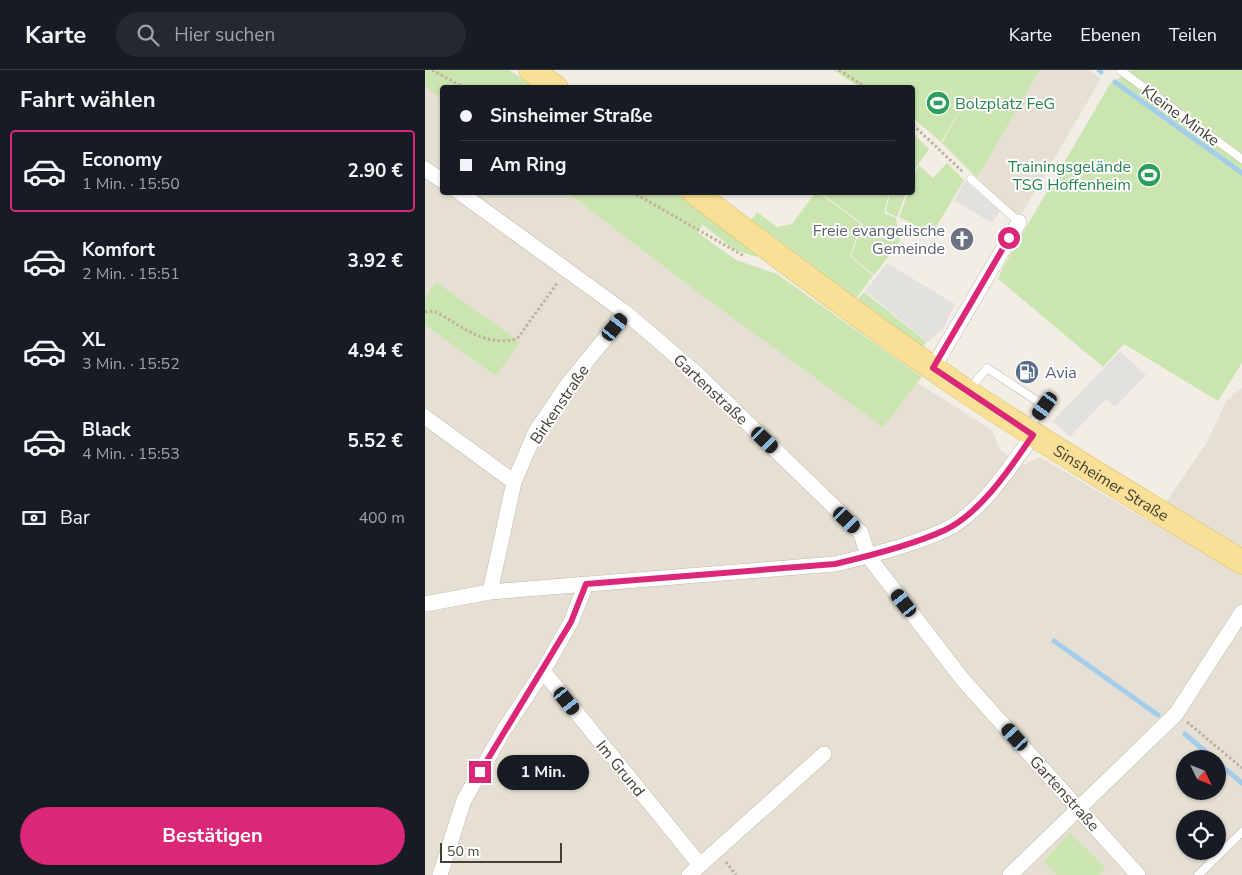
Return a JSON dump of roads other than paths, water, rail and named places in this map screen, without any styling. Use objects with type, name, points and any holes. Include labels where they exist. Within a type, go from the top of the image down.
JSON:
[{"type":"main road","points":[[531,70],[552,85]]},
{"type":"main road","name":"Sinsheimer Straße","points":[[698,195],[890,338],[967,392],[1030,433],[1242,562]]},
{"type":"street","points":[[425,169],[440,179]]},
{"type":"street","name":"Gartenstraße","points":[[463,195],[626,313],[696,373],[861,534],[868,556],[963,680],[1138,875]]},
{"type":"street","points":[[933,368],[1019,222]]},
{"type":"street","name":"Birkenstraße","points":[[490,592],[514,482],[537,431],[568,384],[626,313]]},
{"type":"street","points":[[425,417],[514,482]]},
{"type":"street","points":[[425,604],[490,592],[835,564],[868,556],[946,530],[965,517],[994,488],[1030,433]]},
{"type":"street","points":[[440,875],[464,800],[504,730],[543,671],[571,622],[586,584]]},
{"type":"street","points":[[1009,875],[1177,714],[1242,612]]},
{"type":"street","name":"Im Grund","points":[[543,671],[694,870],[824,754]]},
{"type":"lane","name":"Kleine Minke","points":[[1121,70],[1242,160]]},
{"type":"lane","points":[[971,179],[1019,222]]},
{"type":"lane","points":[[967,392],[987,368],[1045,406],[1030,433]]},
{"type":"lane","points":[[1198,875],[1242,832]]},
{"type":"waterway","points":[[1115,82],[1242,173]]},
{"type":"waterway","points":[[1054,641],[1158,715]]},
{"type":"waterway","points":[[1185,734],[1204,750]]},
{"type":"waterway","points":[[1226,770],[1242,783]]},
{"type":"place","name":"Bolzplatz FeG","points":[[938,103]]},
{"type":"place","name":"Trainingsgelände TSG Hoffenheim","points":[[1149,175]]},
{"type":"place","name":"Freie evangelische Gemeinde","points":[[962,239]]},
{"type":"place","name":"Avia","points":[[1027,372]]}]
